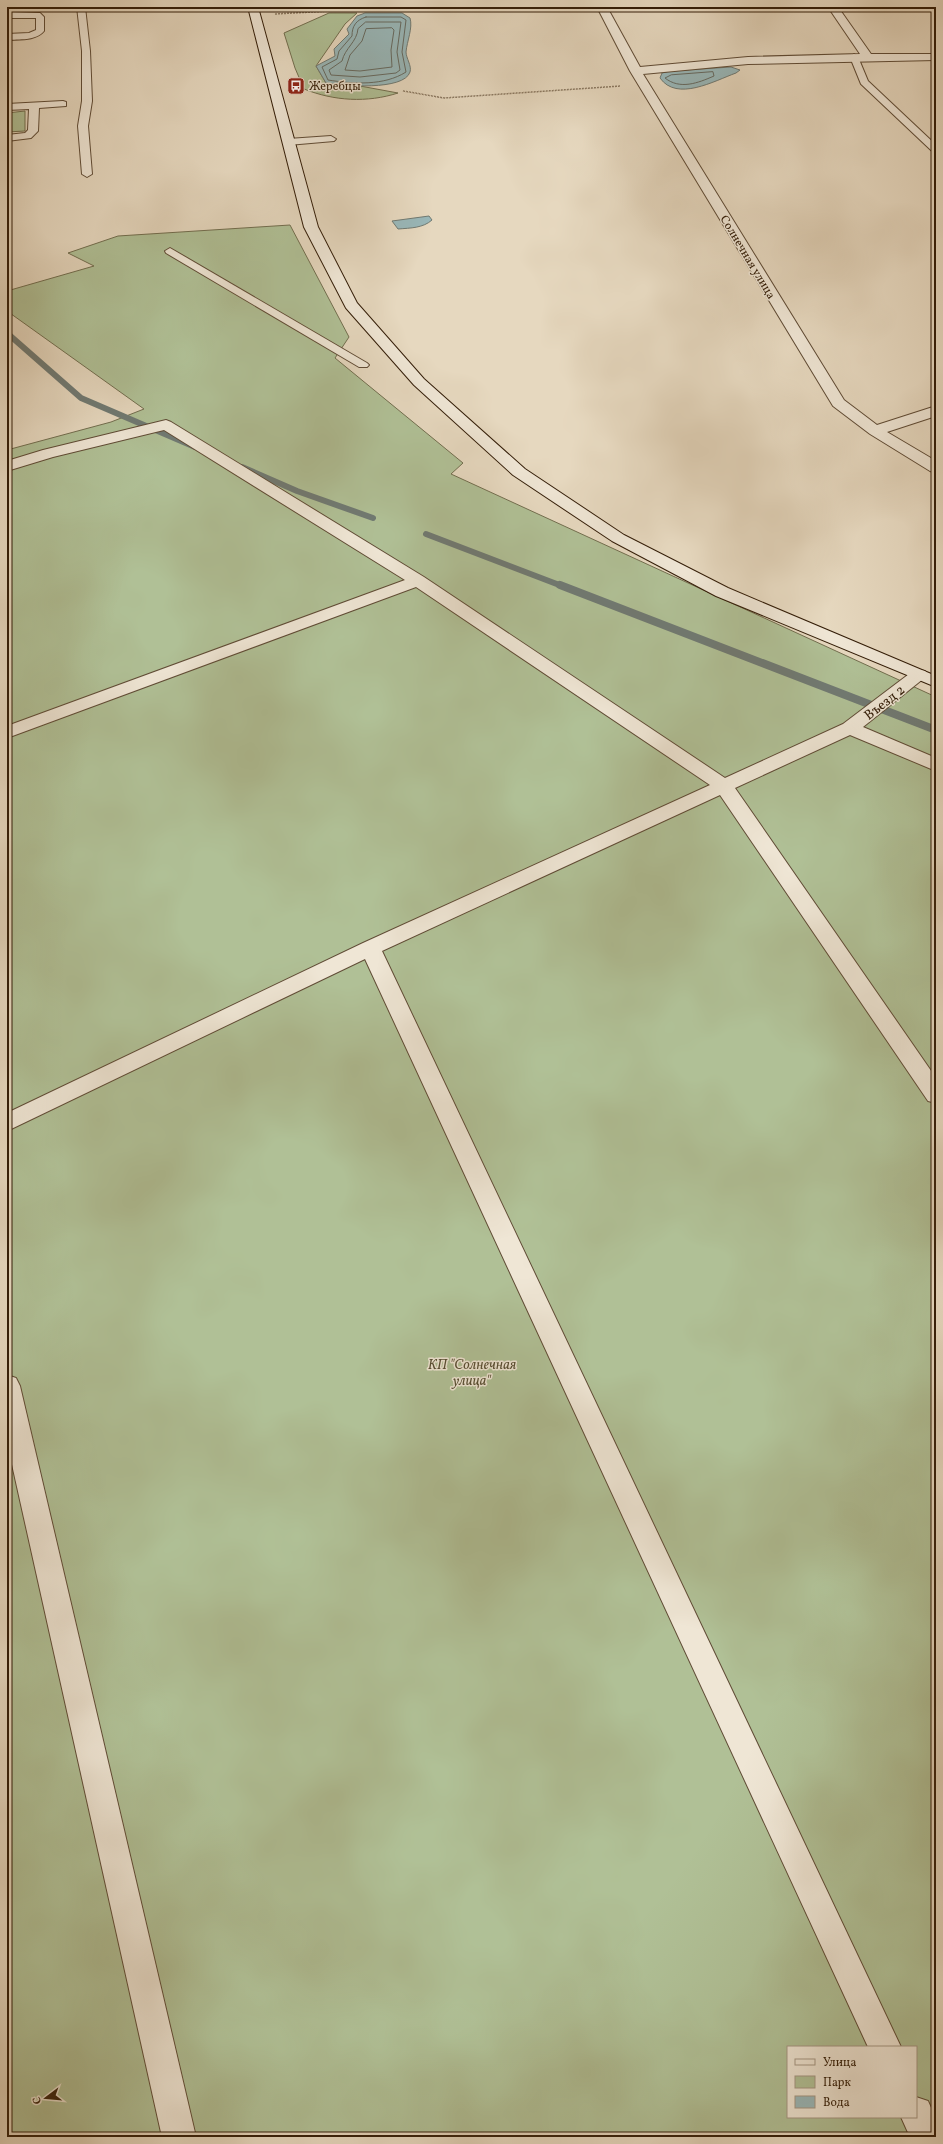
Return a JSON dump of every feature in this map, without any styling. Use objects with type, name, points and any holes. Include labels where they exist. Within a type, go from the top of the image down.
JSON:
[{"type":"street","name":"Солнечная улица","points":[[602,7],[636,71],[838,403],[874,431],[909,450],[936,468]]},
{"type":"street","points":[[833,7],[868,57]]},
{"type":"street","points":[[254,11],[311,227],[351,305],[419,382],[519,472],[618,538],[716,588],[936,682]]},
{"type":"street","points":[[636,71],[676,65],[854,57],[936,57]]},
{"type":"street","points":[[874,431],[936,411]]},
{"type":"street","points":[[7,466],[48,453],[166,425],[418,581],[723,786],[936,1095]]},
{"type":"street","points":[[7,732],[418,581]]},
{"type":"street","name":"Въезд 2","points":[[7,1123],[370,948],[850,728],[919,675]]},
{"type":"street","points":[[850,728],[936,765]]},
{"type":"street","points":[[370,948],[885,2046]]},
{"type":"street","points":[[7,1386],[179,2137]]},
{"type":"street","points":[[917,2115],[927,2137]]},
{"type":"lane","points":[[81,7],[86,51],[87,101],[83,126],[87,174]]},
{"type":"lane","points":[[7,15],[37,14],[40,17],[40,31],[37,34],[30,36],[7,37]]},
{"type":"lane","points":[[854,57],[864,82],[936,150]]},
{"type":"lane","points":[[7,107],[63,104]]},
{"type":"lane","points":[[7,138],[28,136],[33,131],[34,106]]},
{"type":"lane","points":[[288,142],[331,139]]},
{"type":"lane","points":[[170,251],[363,365]]},
{"type":"path","points":[[254,11],[369,9],[413,10]]},
{"type":"path","points":[[403,91],[444,98],[645,85]]},
{"type":"green space","points":[[329,13],[357,13],[345,24],[316,66],[326,83],[360,86],[398,93],[374,98],[351,99],[327,96],[304,89],[295,68],[284,33]]},
{"type":"green space","points":[[25,111],[25,131],[7,132],[7,113]]},
{"type":"green space","name":"КП \"Солнечная улица\"","points":[[290,225],[349,337],[335,358],[463,463],[451,474],[936,697],[936,2137],[7,2137],[7,450],[111,422],[144,409],[7,311],[7,291],[94,266],[68,253],[118,236]]},
{"type":"water","points":[[365,13],[402,13],[410,18],[411,22],[406,52],[410,72],[405,78],[385,85],[358,86],[326,83],[316,66],[335,56],[334,49],[349,34],[347,29],[357,16]]},
{"type":"water","points":[[731,67],[740,70],[717,81],[696,88],[676,88],[667,85],[660,78],[662,73],[670,71]]},
{"type":"water","points":[[429,216],[432,220],[428,223],[412,228],[398,229],[392,221]]},
{"type":"waterway","points":[[7,333],[81,398],[195,447]]},
{"type":"waterway","points":[[242,467],[297,491],[373,518]]},
{"type":"waterway","points":[[426,534],[562,586]]},
{"type":"waterway","points":[[560,585],[936,730]]},
{"type":"place","name":"Жеребцы","points":[[296,86]]}]
